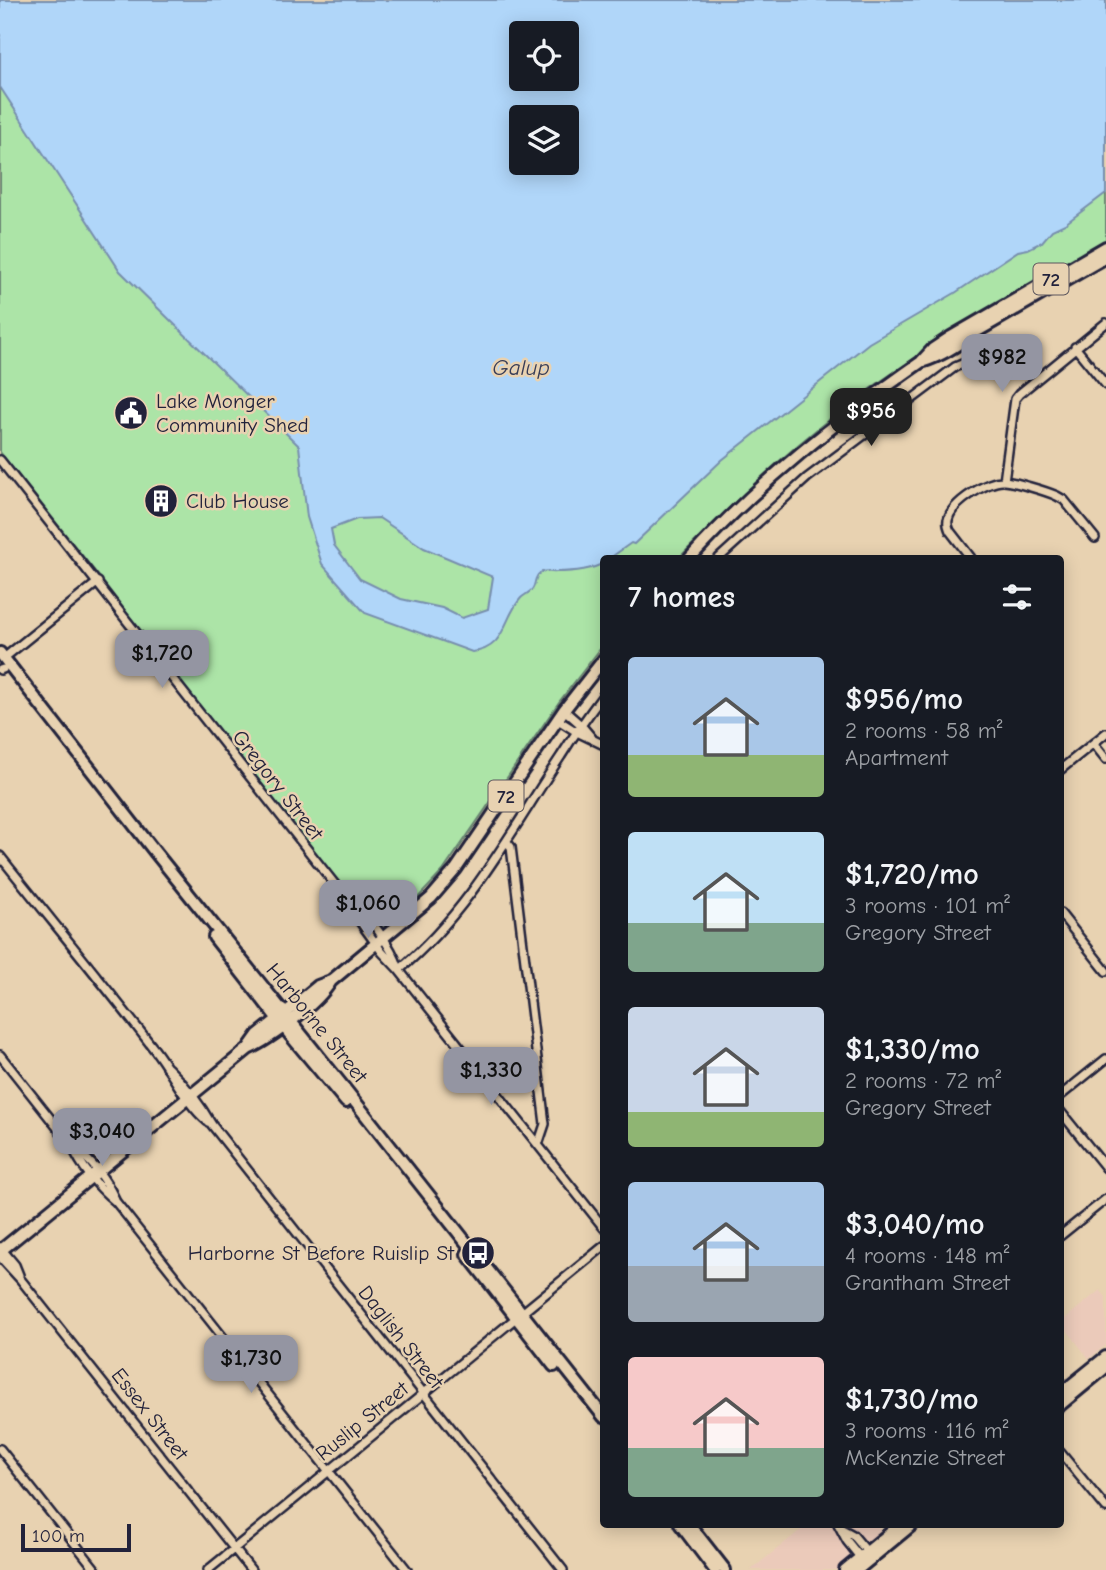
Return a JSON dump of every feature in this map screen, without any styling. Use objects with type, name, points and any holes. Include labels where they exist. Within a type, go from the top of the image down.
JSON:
[{"type":"main road","name":"72","points":[[973,329],[1106,247]]},
{"type":"main road","name":"72","points":[[693,555],[792,461],[875,394],[921,362],[933,349],[951,337],[973,329],[1106,257]]},
{"type":"main road","name":"Harborne Street","points":[[1,663],[139,831],[374,1136],[600,1412]]},
{"type":"main road","name":"72","points":[[1,1251],[248,1049],[258,1035],[284,1020],[318,986],[331,981],[431,898],[456,869],[561,715],[600,664]]},
{"type":"main road","name":"Harborne Street","points":[[519,1316],[600,1423]]},
{"type":"main road","points":[[1064,1391],[1106,1357]]},
{"type":"main road","points":[[1064,1402],[1106,1367]]},
{"type":"main road","points":[[683,1528],[715,1570]]},
{"type":"main road","points":[[691,1528],[725,1570]]},
{"type":"main road","points":[[864,1560],[897,1528]]},
{"type":"main road","points":[[845,1570],[864,1560],[908,1528]]},
{"type":"street","points":[[1004,481],[1014,399],[1106,323]]},
{"type":"street","points":[[722,555],[807,478],[955,367],[969,361],[974,349],[973,329]]},
{"type":"street","points":[[1075,347],[1106,385]]},
{"type":"street","name":"Gregory Street","points":[[0,460],[351,908],[380,941],[388,959],[400,970],[600,1222]]},
{"type":"street","points":[[969,555],[950,530],[948,518],[955,508],[979,488],[1004,481],[1057,496],[1095,538]]},
{"type":"street","points":[[1,663],[98,582]]},
{"type":"street","points":[[400,970],[422,952],[465,901],[600,699]]},
{"type":"street","points":[[561,715],[600,742]]},
{"type":"street","points":[[1064,767],[1106,733]]},
{"type":"street","points":[[1094,744],[1106,759]]},
{"type":"street","points":[[507,842],[511,847],[545,1124],[538,1145]]},
{"type":"street","name":"Daglish Street","points":[[0,856],[157,1052],[190,1097],[199,1115],[212,1125],[563,1570]]},
{"type":"street","points":[[1064,918],[1106,971]]},
{"type":"street","points":[[0,1055],[72,1146],[79,1162],[95,1174],[104,1192],[117,1202],[407,1570]]},
{"type":"street","points":[[1064,1093],[1106,1059]]},
{"type":"street","points":[[1064,1116],[1106,1168]]},
{"type":"street","points":[[1064,1233],[1106,1199]]},
{"type":"street","name":"Ruslip Street","points":[[208,1570],[600,1249]]},
{"type":"street","name":"Essex Street","points":[[1,1251],[15,1265],[21,1280],[251,1570]]},
{"type":"street","points":[[0,1449],[96,1570]]},
{"type":"street","points":[[1064,1457],[1106,1508]]},
{"type":"street","points":[[841,1528],[847,1541],[864,1560]]},
{"type":"shaded area","points":[[1100,1290],[1106,1297],[1106,1345],[1089,1359],[1064,1326],[1064,1320]]},
{"type":"shaded area","points":[[803,1528],[879,1528],[888,1539],[851,1570],[751,1570]]},
{"type":"green space","name":"Galup","points":[[0,0],[1106,0],[1106,242],[937,343],[840,411],[757,482],[682,555],[600,555],[600,649],[559,702],[443,871],[413,903],[386,925],[377,926],[351,898],[0,452]]},
{"type":"water","name":"Galup","points":[[0,0],[1106,0],[1106,193],[1065,224],[1052,230],[1042,242],[1018,251],[955,293],[869,343],[722,460],[634,544],[631,543],[614,555],[600,555],[600,564],[593,567],[540,573],[532,589],[515,606],[498,639],[483,650],[472,652],[365,613],[322,564],[307,517],[299,446],[120,271],[0,87]],"holes":[[[379,518],[424,548],[493,577],[488,609],[462,618],[442,608],[401,599],[360,579],[334,545],[331,529],[357,519]]]},
{"type":"place","name":"Lake Monger Community Shed","points":[[131,413]]},
{"type":"place","name":"Club House","points":[[161,501]]},
{"type":"place","name":"Harborne St Before Ruislip St","points":[[478,1253]]}]
